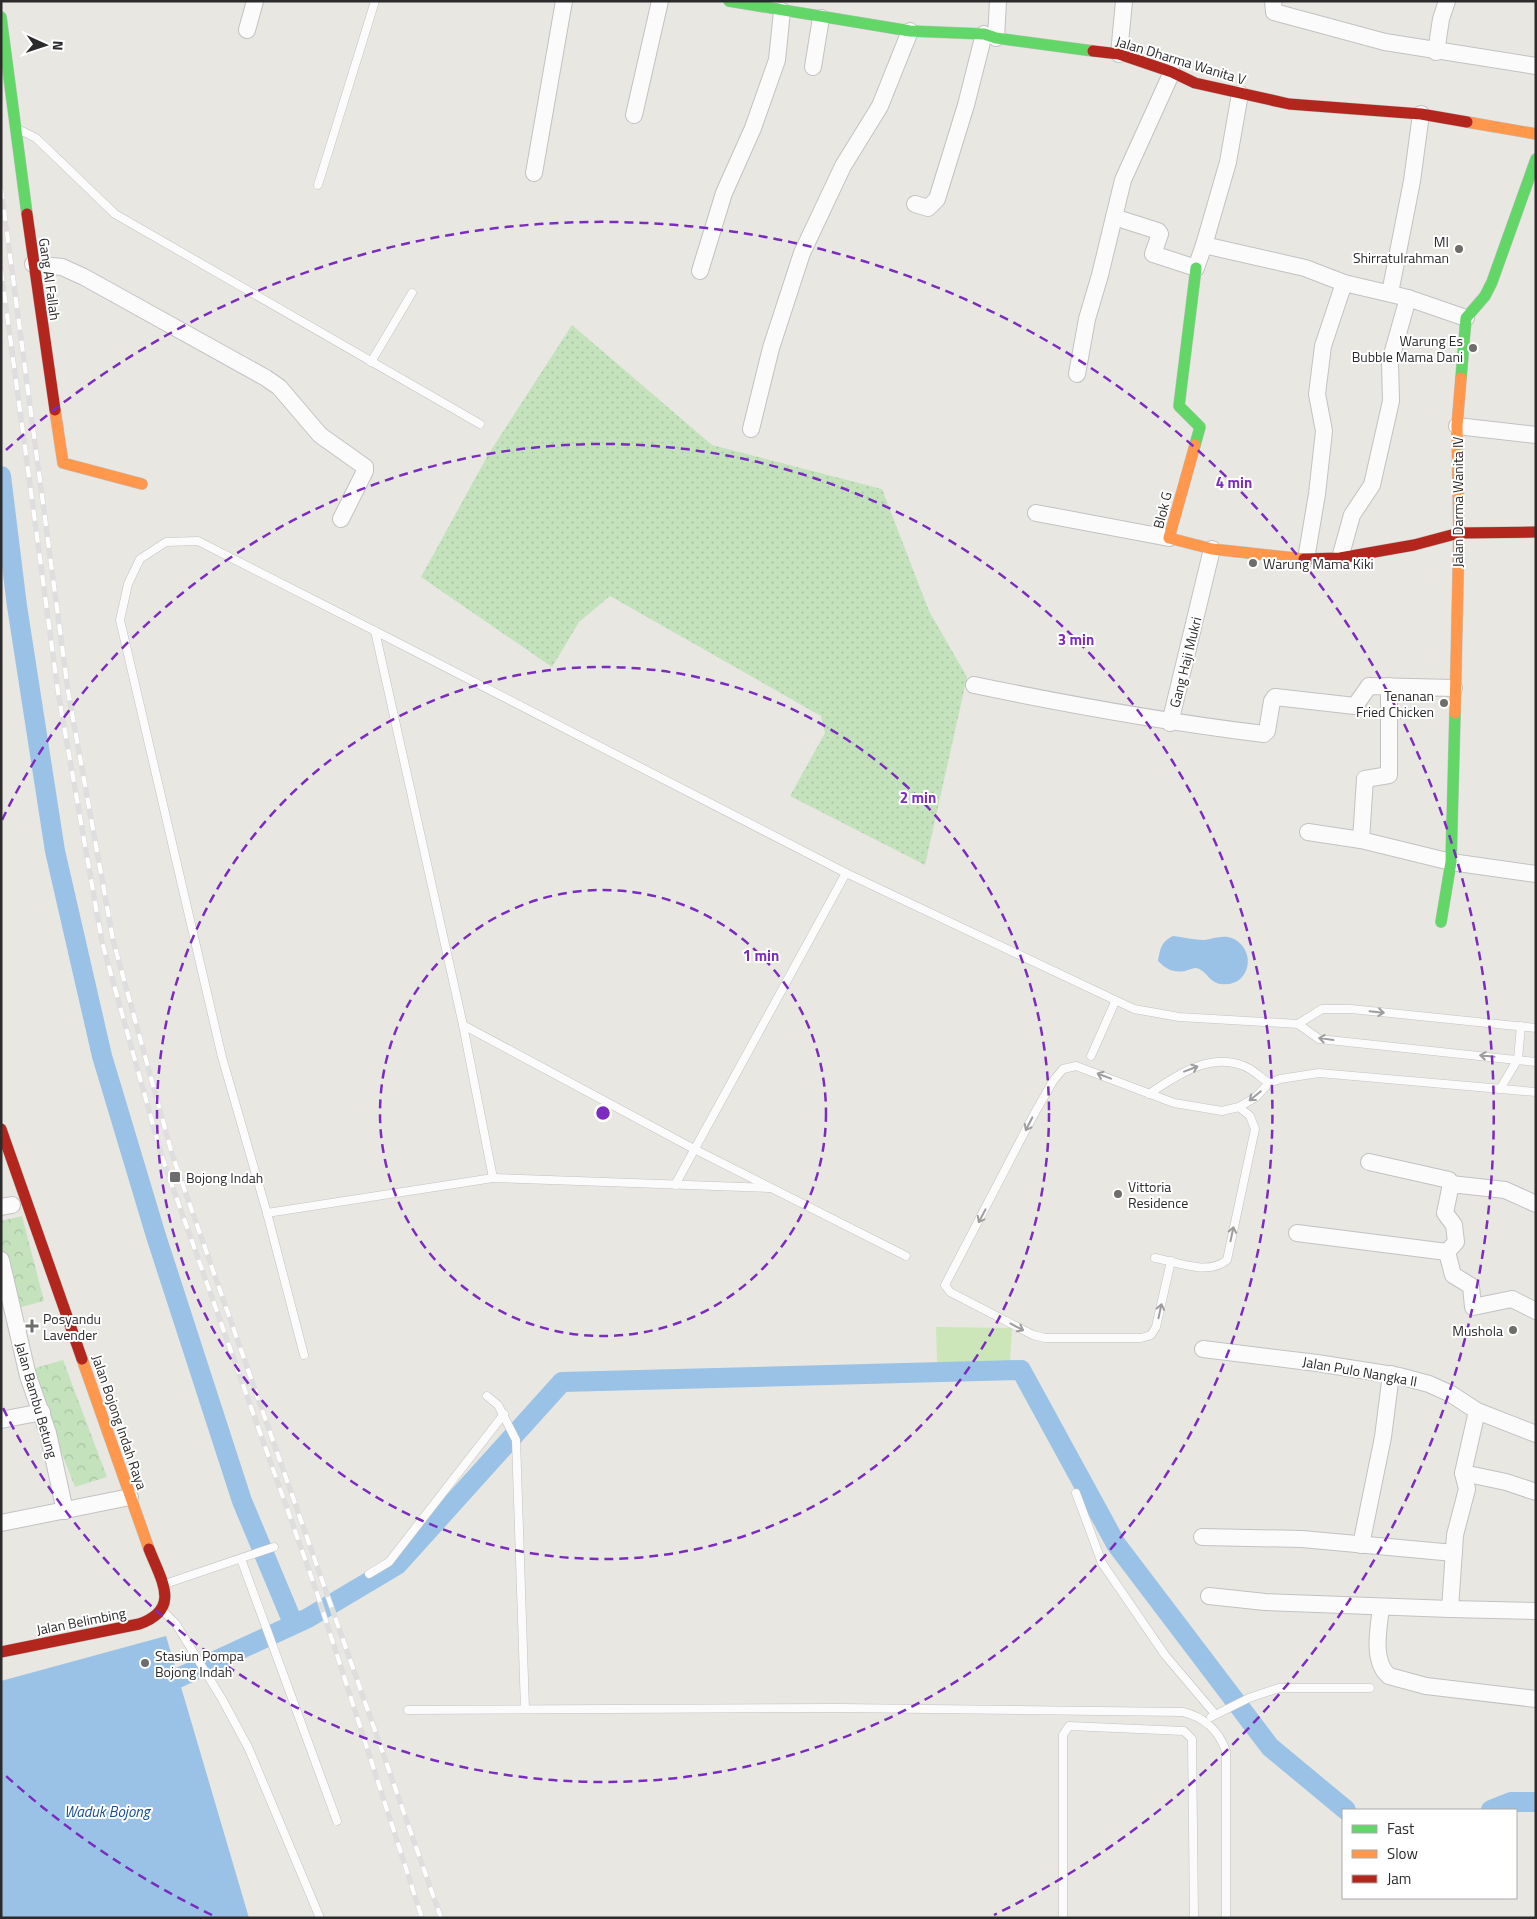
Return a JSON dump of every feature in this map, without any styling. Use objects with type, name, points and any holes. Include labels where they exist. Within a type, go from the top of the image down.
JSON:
[{"type":"street","points":[[247,30],[255,1]]},
{"type":"street","points":[[534,173],[564,1]]},
{"type":"street","points":[[634,115],[660,1]]},
{"type":"street","name":"Jalan Dharma Wanita V","points":[[729,1],[782,12],[910,32],[990,36],[1119,54],[1195,82],[1289,104],[1422,114],[1536,134]]},
{"type":"street","points":[[915,204],[928,208],[938,199],[966,105],[990,36],[998,1]]},
{"type":"street","points":[[1119,54],[1124,1]]},
{"type":"street","points":[[1273,1],[1274,12],[1385,42],[1436,52],[1536,66]]},
{"type":"street","points":[[1436,52],[1441,19],[1447,1]]},
{"type":"street","points":[[700,272],[724,193],[753,128],[777,60],[782,12]]},
{"type":"street","name":"Gang Al Fallah","points":[[1,17],[14,128],[63,463],[142,484]]},
{"type":"street","points":[[813,67],[821,18]]},
{"type":"street","points":[[751,429],[771,348],[802,253],[843,166],[880,106],[910,32]]},
{"type":"street","points":[[1077,374],[1087,319],[1123,180],[1172,72]]},
{"type":"street","points":[[1114,217],[1158,231],[1160,234],[1153,254],[1196,268],[1228,162],[1240,94]]},
{"type":"street","points":[[1390,294],[1412,181],[1422,114]]},
{"type":"street","points":[[1204,245],[1305,268],[1344,283],[1408,298],[1466,318],[1485,296],[1492,282],[1536,159]]},
{"type":"street","points":[[33,264],[62,267],[84,277],[171,324],[207,348],[279,388],[320,435],[365,467],[365,471],[341,519]]},
{"type":"street","name":"Blok G","points":[[1196,268],[1179,406],[1200,427],[1169,538],[1212,549],[1306,559],[1340,558],[1414,546],[1459,533],[1536,532]]},
{"type":"street","points":[[1306,559],[1317,494],[1324,430],[1317,394],[1323,346],[1344,283]]},
{"type":"street","points":[[1340,558],[1352,515],[1372,485],[1391,401],[1390,362],[1408,298]]},
{"type":"street","name":"Jalan Darma Wanita IV","points":[[1441,922],[1451,862],[1459,533],[1457,426],[1466,318]]},
{"type":"street","points":[[1457,426],[1536,435]]},
{"type":"street","points":[[1036,513],[1169,538]]},
{"type":"street","name":"Gang Haji Mukri","points":[[1212,549],[1170,723],[1264,734],[1267,731],[1272,700],[1275,697],[1355,706],[1369,686],[1454,688]]},
{"type":"street","points":[[974,686],[1170,723]]},
{"type":"street","points":[[1361,840],[1365,780],[1389,775],[1389,686]]},
{"type":"street","points":[[1308,832],[1361,840],[1451,862],[1536,874]]},
{"type":"street","name":"Jalan Bojong Indah Raya","points":[[1,1130],[130,1497],[163,1585],[166,1598],[163,1611]]},
{"type":"street","points":[[1369,1162],[1449,1180],[1451,1184],[1506,1190],[1536,1204]]},
{"type":"street","points":[[1447,1252],[1456,1242],[1454,1225],[1445,1213],[1451,1184]]},
{"type":"street","points":[[1297,1233],[1447,1252]]},
{"type":"street","points":[[1447,1252],[1453,1274],[1472,1286],[1473,1307],[1512,1299],[1536,1311]]},
{"type":"street","name":"Jalan Bambu Betung","points":[[1,1260],[7,1314],[42,1412],[65,1511]]},
{"type":"street","name":"Jalan Pulo Nangka II","points":[[1203,1349],[1318,1362],[1391,1374],[1429,1384],[1451,1394],[1477,1411],[1536,1434]]},
{"type":"street","points":[[1361,1545],[1383,1437],[1391,1374]]},
{"type":"street","points":[[1450,1610],[1455,1535],[1467,1489],[1463,1473],[1477,1411]]},
{"type":"street","points":[[1,1420],[42,1412]]},
{"type":"street","points":[[1463,1473],[1506,1482],[1536,1492]]},
{"type":"street","points":[[1,1523],[130,1497]]},
{"type":"street","points":[[1202,1537],[1302,1539],[1454,1553]]},
{"type":"street","points":[[1209,1596],[1266,1602],[1450,1610],[1536,1611]]},
{"type":"street","points":[[1381,1607],[1378,1641],[1380,1662],[1389,1676],[1426,1686],[1536,1699]]},
{"type":"street","name":"Jalan Belimbing","points":[[1,1652],[139,1624],[156,1618],[163,1611]]},
{"type":"lane","points":[[318,185],[374,1]]},
{"type":"lane","points":[[14,128],[36,138],[115,214],[480,424]]},
{"type":"lane","points":[[371,362],[412,293]]},
{"type":"lane","points":[[304,1355],[267,1213],[222,1058],[120,620],[128,584],[140,559],[166,542],[198,541],[846,873],[1116,1002],[1146,1013],[1298,1024],[1319,1039],[1536,1062]]},
{"type":"lane","points":[[375,631],[463,1025],[493,1178]]},
{"type":"lane","points":[[675,1185],[846,873]]},
{"type":"lane","points":[[1091,1056],[1116,1002]]},
{"type":"lane","points":[[1298,1024],[1322,1009],[1351,1009],[1536,1028]]},
{"type":"lane","points":[[463,1025],[694,1149],[906,1256]]},
{"type":"lane","points":[[1500,1089],[1518,1059],[1521,1026]]},
{"type":"lane","points":[[1149,1094],[1174,1077],[1194,1068],[1223,1060],[1250,1069],[1268,1083]]},
{"type":"lane","points":[[1171,1261],[1156,1327],[1151,1335],[1141,1338],[1045,1338],[1032,1335],[950,1292],[945,1285],[1007,1174],[1033,1116],[1053,1081],[1063,1069],[1076,1066],[1149,1094],[1195,1108],[1222,1111],[1239,1107],[1256,1096],[1268,1083],[1280,1079],[1319,1073],[1536,1092]]},
{"type":"lane","points":[[1155,1258],[1207,1268],[1219,1267],[1227,1260],[1255,1129],[1250,1116],[1239,1107]]},
{"type":"lane","points":[[267,1213],[493,1178],[770,1188]]},
{"type":"lane","points":[[487,1396],[498,1404],[516,1440],[525,1709]]},
{"type":"lane","points":[[369,1574],[389,1562],[504,1414]]},
{"type":"lane","points":[[1076,1493],[1102,1563],[1165,1655],[1215,1714]]},
{"type":"lane","points":[[163,1585],[272,1548]]},
{"type":"lane","points":[[241,1559],[337,1821]]},
{"type":"lane","points":[[163,1611],[176,1624],[203,1671],[222,1699],[248,1747],[320,1918]]},
{"type":"lane","points":[[1205,1721],[1215,1714],[1249,1698],[1279,1688],[1370,1688]]},
{"type":"lane","points":[[408,1710],[850,1708],[1183,1712],[1205,1721],[1222,1739],[1226,1751],[1226,1918]]},
{"type":"lane","points":[[1063,1918],[1062,1735],[1068,1726],[1184,1731],[1192,1739],[1194,1918]]},
{"type":"green space","points":[[572,325],[712,445],[882,489],[929,611],[967,677],[925,865],[790,796],[825,733],[821,716],[610,596],[579,622],[552,667],[421,577],[488,455]]},
{"type":"green space","points":[[22,1216],[44,1301],[10,1310],[1,1275],[1,1221]]},
{"type":"green space","points":[[936,1327],[1012,1328],[1010,1363],[937,1363]]},
{"type":"green space","points":[[63,1360],[107,1477],[75,1487],[29,1370]]},
{"type":"water","points":[[1173,936],[1200,940],[1222,937],[1234,939],[1246,952],[1248,960],[1244,975],[1231,984],[1221,984],[1214,981],[1200,969],[1173,971],[1167,968],[1158,961],[1164,943]]},
{"type":"water","name":"Waduk Bojong","points":[[166,1636],[249,1918],[1,1918],[1,1681]]},
{"type":"waterway","points":[[1,476],[17,606],[55,851],[102,1056],[156,1236],[242,1501],[293,1623]]},
{"type":"waterway","points":[[178,1678],[308,1618],[397,1565],[562,1382],[1021,1370],[1116,1544],[1270,1747],[1345,1809]]},
{"type":"waterway","points":[[1494,1809],[1511,1802],[1536,1802]]},
{"type":"railway","points":[[1,188],[68,691],[113,940],[172,1154],[441,1918]]},
{"type":"railway","points":[[1,270],[58,692],[102,942],[162,1157],[316,1590],[422,1918]]},
{"type":"traffic: fast","points":[[729,1],[910,31],[984,34],[996,38],[1093,51]]},
{"type":"traffic: fast","points":[[1,17],[27,214]]},
{"type":"traffic: fast","points":[[1461,378],[1466,318],[1485,296],[1492,282],[1536,159]]},
{"type":"traffic: fast","points":[[1195,445],[1200,427],[1179,406],[1196,268]]},
{"type":"traffic: fast","points":[[1441,922],[1451,862],[1455,713]]},
{"type":"traffic: slow","points":[[1467,122],[1536,134]]},
{"type":"traffic: slow","points":[[1455,713],[1459,533],[1457,426],[1461,378]]},
{"type":"traffic: slow","points":[[55,410],[63,463],[142,484]]},
{"type":"traffic: slow","points":[[1195,445],[1169,538],[1212,549],[1304,559]]},
{"type":"traffic: slow","points":[[82,1359],[149,1549]]},
{"type":"traffic: jam","points":[[1093,51],[1119,54],[1172,72],[1195,83],[1289,104],[1421,114],[1467,122]]},
{"type":"traffic: jam","points":[[27,214],[55,410]]},
{"type":"traffic: jam","points":[[1304,559],[1340,558],[1414,545],[1459,533],[1536,532]]},
{"type":"traffic: jam","points":[[1,1129],[82,1359]]},
{"type":"traffic: jam","points":[[1,1652],[139,1624],[152,1618],[160,1610],[164,1602],[165,1592],[149,1549]]},
{"type":"place","name":"MI Shirratulrahman","points":[[1459,249]]},
{"type":"place","name":"Warung Es Bubble Mama Dani","points":[[1473,348]]},
{"type":"place","name":"Warung Mama Kiki","points":[[1253,563]]},
{"type":"place","name":"Tenanan Fried Chicken","points":[[1444,703]]},
{"type":"place","name":"Bojong Indah","points":[[175,1177]]},
{"type":"place","name":"Vittoria Residence","points":[[1118,1194]]},
{"type":"place","name":"Posyandu Lavender","points":[[32,1326]]},
{"type":"place","name":"Mushola","points":[[1513,1330]]},
{"type":"place","name":"Stasiun Pompa Bojong Indah","points":[[145,1663]]}]
